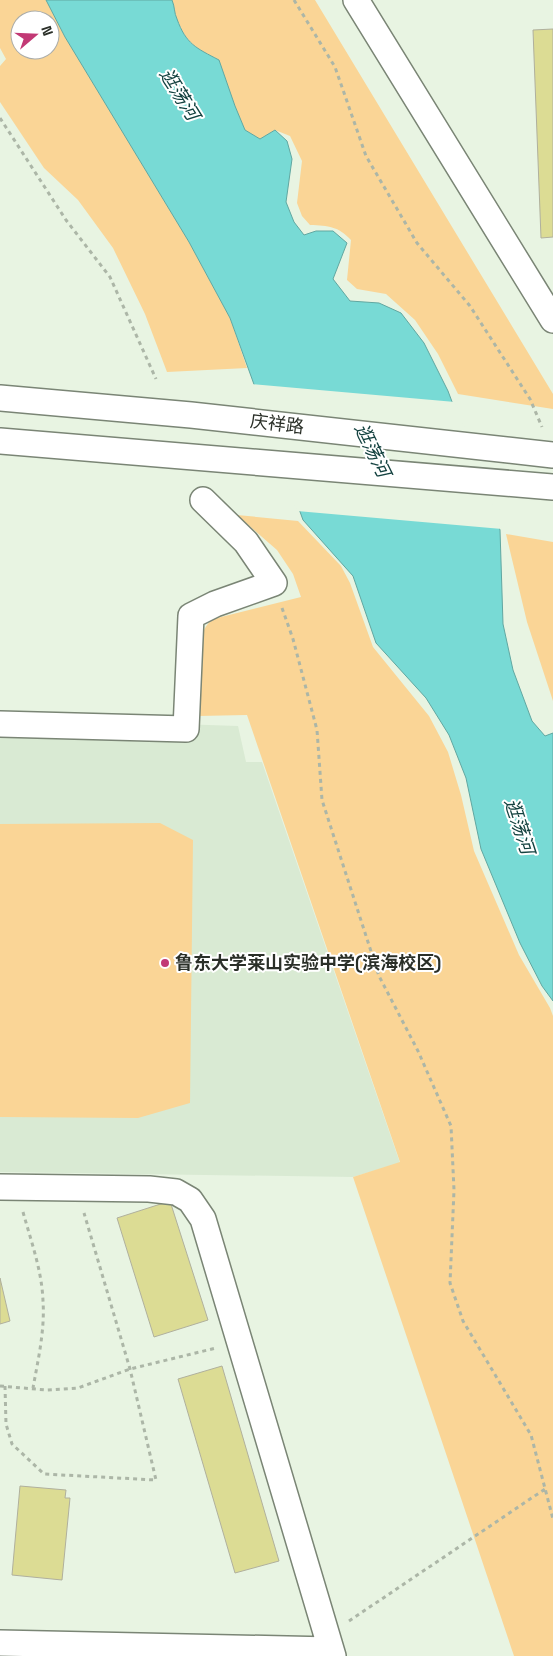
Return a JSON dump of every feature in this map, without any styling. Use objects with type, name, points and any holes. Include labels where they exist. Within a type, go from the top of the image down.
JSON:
[{"type":"street","points":[[356,0],[553,320]]},
{"type":"street","name":"庆祥路","points":[[0,398],[191,415],[517,452],[549,445]]},
{"type":"street","points":[[0,441],[542,487]]},
{"type":"street","points":[[0,724],[186,729],[191,616],[215,604],[274,583],[246,542],[203,500]]},
{"type":"street","points":[[0,1643],[332,1653],[204,1219],[190,1200],[176,1192],[7,1187]]},
{"type":"path","points":[[294,0],[335,67],[366,156],[417,242],[475,314],[530,399],[549,445]]},
{"type":"path","points":[[0,118],[66,220],[110,277],[156,379]]},
{"type":"path","points":[[274,583],[293,640],[317,730],[322,800],[379,976],[418,1051],[451,1126],[454,1190],[450,1283],[463,1321],[531,1435],[553,1519]]},
{"type":"path","points":[[7,1187],[22,1208],[38,1266],[43,1301],[41,1338],[33,1388]]},
{"type":"path","points":[[76,1188],[130,1369],[156,1480],[44,1474],[12,1444],[6,1424],[2,1386],[46,1390],[78,1388],[130,1369],[216,1348],[242,1349]]},
{"type":"path","points":[[342,1626],[545,1489]]},
{"type":"shaded area","points":[[0,0],[46,0],[51,10],[10,10],[10,60],[60,60],[60,27],[189,242],[230,318],[247,368],[167,372],[145,314],[113,248],[78,200],[44,168],[0,102],[0,66],[6,59],[0,48]]},
{"type":"shaded area","points":[[172,0],[315,0],[553,394],[553,409],[458,394],[438,354],[415,320],[386,294],[357,289],[347,280],[351,240],[337,229],[310,225],[302,216],[297,203],[302,161],[290,136],[275,130],[260,139],[245,130],[219,60],[198,48],[189,40],[176,17]]},
{"type":"shaded area","points":[[237,515],[298,521],[341,566],[350,583],[373,647],[429,716],[448,752],[461,795],[474,851],[519,955],[553,1016],[553,1656],[514,1656],[353,1177],[400,1162],[247,715],[198,716],[197,664],[201,637],[206,626],[213,619],[301,597],[293,574],[277,550]]},
{"type":"shaded area","points":[[506,534],[553,542],[553,701],[527,622]]},
{"type":"shaded area","name":"鲁东大学莱山实验中学(滨海校区)","points":[[0,718],[238,726],[246,762],[262,762],[400,1163],[353,1177],[0,1172]]},
{"type":"shaded area","points":[[160,823],[193,840],[190,1103],[138,1118],[0,1117],[0,824]]},
{"type":"water","name":"逛荡河","points":[[46,0],[172,0],[180,27],[188,40],[219,60],[245,130],[260,139],[275,130],[287,141],[292,159],[286,202],[294,222],[304,235],[316,231],[333,231],[347,243],[333,279],[350,301],[379,303],[401,313],[424,343],[448,391],[500,530],[503,624],[513,670],[532,721],[545,736],[553,733],[553,1001],[542,986],[520,943],[481,849],[466,778],[449,735],[426,698],[376,643],[353,576],[303,520],[230,318],[189,242],[65,37],[60,27],[60,10],[51,10]]},
{"type":"pier","points":[[250,384],[455,402],[502,529],[297,511]]},
{"type":"building","points":[[553,29],[553,237],[541,238],[533,30]]},
{"type":"building","points":[[170,1201],[208,1320],[154,1337],[117,1218]]},
{"type":"building","points":[[0,1278],[10,1321],[0,1324]]},
{"type":"building","points":[[222,1366],[279,1561],[235,1573],[178,1379]]},
{"type":"building","points":[[20,1486],[66,1490],[65,1498],[70,1498],[62,1580],[12,1575]]},
{"type":"place","name":"鲁东大学莱山实验中学(滨海校区)","points":[[165,963]]}]
